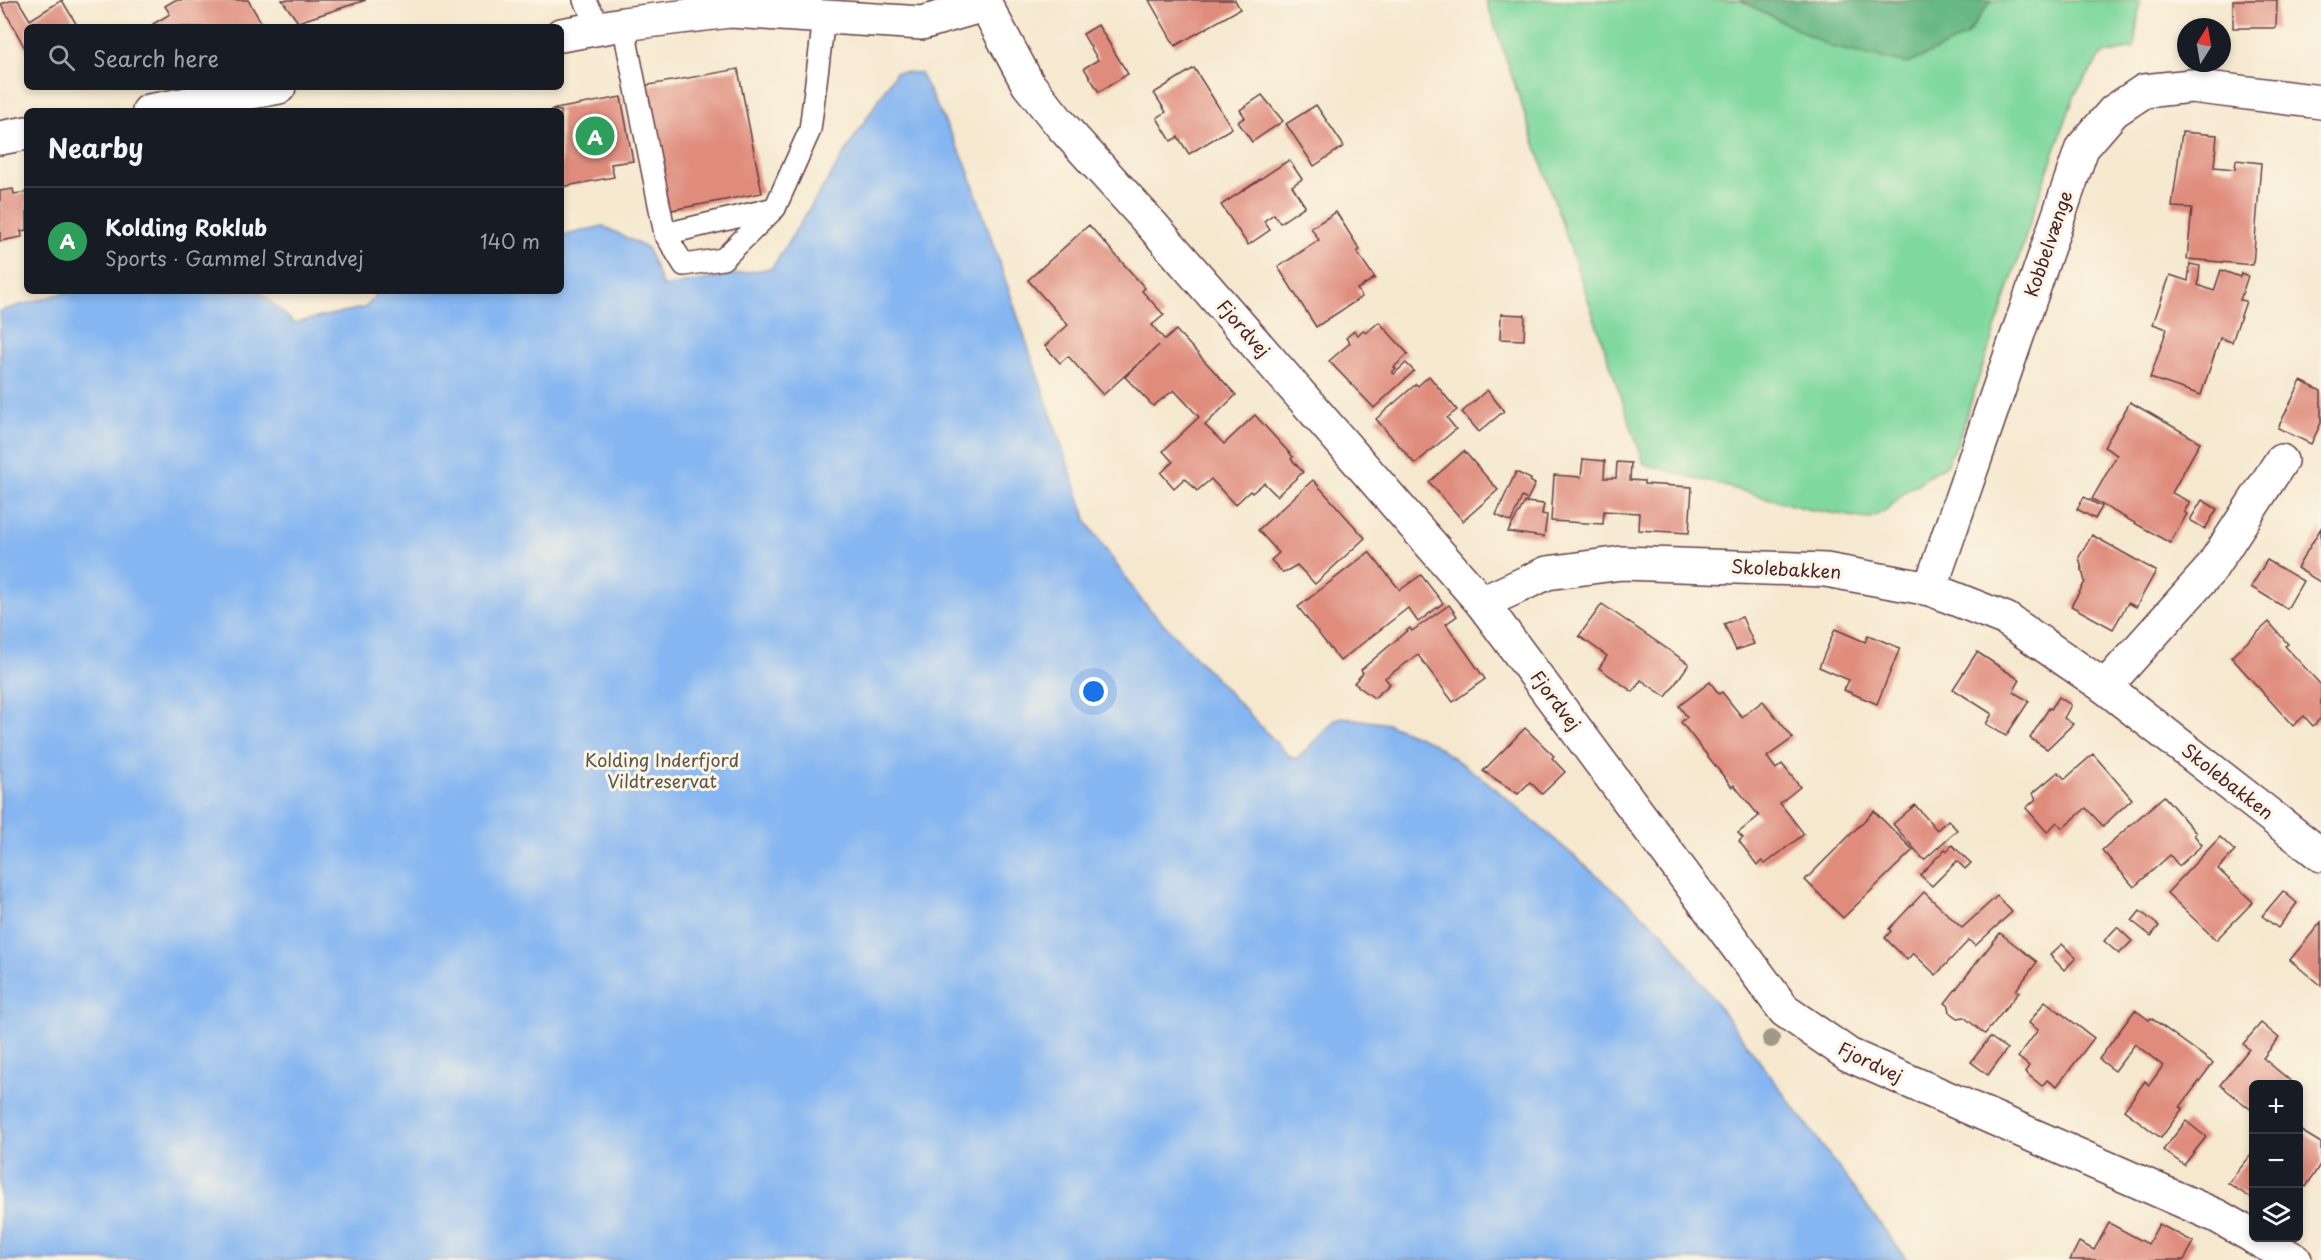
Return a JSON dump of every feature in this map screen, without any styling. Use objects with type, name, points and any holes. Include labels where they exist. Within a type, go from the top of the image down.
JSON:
[{"type":"street","points":[[564,34],[730,11],[922,23],[984,2]]},
{"type":"street","name":"Fjordvej","points":[[984,2],[1028,84],[1062,126],[1152,225],[1482,603],[1785,1011],[1849,1055],[2217,1216],[2249,1234]]},
{"type":"street","name":"Kobbelvænge","points":[[1930,589],[2082,148],[2114,111],[2144,91],[2191,86],[2321,102]]},
{"type":"street","points":[[165,108],[263,90]]},
{"type":"street","points":[[0,138],[24,134]]},
{"type":"street","points":[[2105,687],[2210,570],[2281,461]]},
{"type":"street","name":"Skolebakken","points":[[1482,603],[1547,573],[1622,563],[1826,570],[1930,589],[2006,619],[2105,687],[2321,855]]},
{"type":"street","name":"Fjordvej","points":[[2263,1242],[2295,1260]]},
{"type":"lane","points":[[584,0],[612,26],[665,234],[684,265],[723,259],[775,208],[810,130],[824,18]]},
{"type":"lane","points":[[665,234],[775,208]]},
{"type":"green space","points":[[1486,0],[2140,0],[2134,48],[2102,54],[2075,94],[1957,444],[1946,465],[1906,491],[1887,510],[1868,519],[1807,509],[1644,464]]},
{"type":"green space","points":[[1740,0],[1992,0],[1966,36],[1908,64],[1831,47]]},
{"type":"water","name":"Kolding Inderfjord Vildtreservat","points":[[896,72],[920,73],[966,164],[1088,524],[1141,600],[1289,756],[1294,759],[1299,757],[1335,720],[1341,717],[1388,724],[1429,741],[1485,780],[1665,934],[1907,1260],[0,1260],[0,311],[60,294],[262,294],[294,323],[366,307],[377,294],[564,294],[564,235],[603,226],[647,248],[663,287],[772,268]]},
{"type":"building","points":[[18,0],[30,20],[62,0],[76,24],[24,24],[24,46],[1,4]]},
{"type":"building","points":[[175,0],[248,0],[262,24],[153,24],[170,14],[165,6]]},
{"type":"building","points":[[282,0],[366,0],[298,22]]},
{"type":"building","points":[[1149,0],[1235,0],[1240,9],[1175,46]]},
{"type":"building","points":[[2233,0],[2277,0],[2276,28],[2233,28]]},
{"type":"building","points":[[1098,25],[1128,74],[1099,92],[1084,68],[1098,60],[1083,34]]},
{"type":"building","points":[[1194,68],[1232,128],[1189,154],[1178,137],[1171,141],[1157,118],[1166,112],[1154,93]]},
{"type":"building","points":[[738,69],[762,193],[666,211],[643,86]]},
{"type":"building","points":[[1262,95],[1283,121],[1252,142],[1238,122],[1245,117],[1240,110]]},
{"type":"building","points":[[621,97],[633,161],[611,164],[614,177],[564,186],[564,108],[561,108]]},
{"type":"building","points":[[1316,105],[1344,146],[1314,166],[1286,124]]},
{"type":"building","points":[[2182,132],[2217,135],[2214,167],[2235,169],[2236,160],[2261,163],[2253,265],[2187,259],[2192,208],[2172,207]]},
{"type":"building","points":[[1289,160],[1302,179],[1292,186],[1305,206],[1280,223],[1274,214],[1264,221],[1270,230],[1248,245],[1221,205]]},
{"type":"building","points":[[13,189],[14,194],[24,192],[22,237],[0,241],[0,191]]},
{"type":"building","points":[[1336,212],[1360,250],[1357,252],[1375,278],[1357,289],[1362,297],[1316,327],[1278,267],[1319,240],[1311,228]]},
{"type":"building","points":[[1089,225],[1145,288],[1142,291],[1164,315],[1152,325],[1165,340],[1176,330],[1236,395],[1205,425],[1224,444],[1255,415],[1293,457],[1291,459],[1303,472],[1277,496],[1264,483],[1252,493],[1250,491],[1235,505],[1211,479],[1197,491],[1185,478],[1174,488],[1161,473],[1173,462],[1163,451],[1199,417],[1174,390],[1153,406],[1125,377],[1159,345],[1103,395],[1068,356],[1060,363],[1045,346],[1068,325],[1028,280]]},
{"type":"building","points":[[2190,264],[2200,266],[2198,285],[2214,291],[2221,270],[2240,277],[2241,273],[2248,276],[2240,300],[2246,301],[2232,342],[2220,338],[2201,395],[2150,378],[2167,329],[2153,324],[2170,275],[2188,281]]},
{"type":"building","points":[[1501,314],[1525,315],[1524,340],[1500,339]]},
{"type":"building","points":[[1379,322],[1408,354],[1394,367],[1396,369],[1392,372],[1394,374],[1406,363],[1414,371],[1374,408],[1329,361],[1350,343],[1346,338],[1354,331],[1358,335],[1363,330],[1366,333]]},
{"type":"building","points":[[1429,376],[1457,410],[1447,418],[1456,429],[1415,464],[1376,419],[1416,384],[1418,386]]},
{"type":"building","points":[[2301,381],[2321,391],[2321,423],[2311,444],[2278,428]]},
{"type":"building","points":[[1487,390],[1504,411],[1479,432],[1462,412]]},
{"type":"building","points":[[2130,402],[2200,442],[2172,493],[2190,502],[2184,512],[2187,514],[2170,543],[2092,499],[2117,455],[2104,447]]},
{"type":"building","points":[[1464,451],[1498,490],[1463,521],[1429,482]]},
{"type":"building","points":[[1583,459],[1605,461],[1604,478],[1616,478],[1617,462],[1631,463],[1630,480],[1644,481],[1644,484],[1692,487],[1689,533],[1638,530],[1639,513],[1604,511],[1603,524],[1551,521],[1554,475],[1581,477]]},
{"type":"building","points":[[1516,472],[1531,479],[1530,481],[1535,484],[1527,500],[1522,497],[1511,522],[1496,515]]},
{"type":"building","points":[[1313,480],[1365,538],[1315,584],[1297,565],[1283,573],[1271,560],[1279,553],[1258,530]]},
{"type":"building","points":[[2084,497],[2102,507],[2095,519],[2077,509]]},
{"type":"building","points":[[2202,500],[2217,509],[2205,529],[2190,520]]},
{"type":"building","points":[[1525,502],[1544,504],[1542,514],[1547,515],[1544,537],[1508,532]]},
{"type":"building","points":[[2321,528],[2321,580],[2320,582],[2297,568]]},
{"type":"building","points":[[2092,535],[2156,571],[2136,607],[2128,603],[2113,629],[2071,606],[2085,582],[2079,557]]},
{"type":"building","points":[[1369,552],[1400,590],[1421,575],[1443,603],[1418,622],[1408,608],[1340,661],[1298,607]]},
{"type":"building","points":[[2267,560],[2303,581],[2287,609],[2251,587]]},
{"type":"building","points":[[1602,604],[1689,664],[1666,697],[1641,680],[1633,692],[1599,668],[1607,656],[1579,636]]},
{"type":"building","points":[[1449,605],[1457,616],[1446,624],[1485,679],[1453,702],[1418,655],[1385,678],[1390,684],[1374,698],[1354,683],[1363,673],[1361,670],[1410,628],[1412,631]]},
{"type":"building","points":[[1742,617],[1754,644],[1736,650],[1724,624]]},
{"type":"building","points":[[2269,622],[2288,644],[2285,646],[2321,685],[2321,718],[2313,726],[2304,716],[2293,726],[2231,657]]},
{"type":"building","points":[[1835,629],[1865,642],[1868,635],[1900,648],[1877,704],[1844,690],[1849,680],[1819,667]]},
{"type":"building","points":[[1977,652],[2020,680],[2013,692],[2029,701],[2006,736],[1986,724],[1992,714],[1953,689]]},
{"type":"building","points":[[1710,682],[1719,694],[1722,692],[1742,717],[1763,701],[1793,738],[1767,757],[1776,769],[1782,764],[1800,787],[1780,803],[1804,834],[1765,864],[1762,861],[1757,865],[1739,841],[1743,838],[1738,833],[1759,816],[1734,785],[1732,787],[1681,722],[1687,717],[1679,706]]},
{"type":"building","points":[[2059,697],[2071,705],[2064,718],[2073,724],[2047,749],[2030,738],[2049,708],[2051,709]]},
{"type":"building","points":[[1525,728],[1554,756],[1552,758],[1565,772],[1542,794],[1530,782],[1518,794],[1483,771]]},
{"type":"building","points":[[2093,754],[2132,799],[2103,826],[2086,808],[2063,828],[2057,822],[2047,832],[2026,808],[2036,799],[2033,793],[2058,772],[2065,779]]},
{"type":"building","points":[[2164,796],[2196,833],[2194,835],[2202,845],[2179,866],[2170,855],[2134,887],[2102,850]]},
{"type":"building","points":[[1915,805],[1937,830],[1948,820],[1957,830],[1924,860],[1893,824]]},
{"type":"building","points":[[1874,811],[1913,850],[1843,918],[1805,880]]},
{"type":"building","points":[[2220,837],[2235,851],[2218,869],[2253,902],[2216,940],[2167,893]]},
{"type":"building","points":[[1952,845],[1971,863],[1965,869],[1957,861],[1932,886],[1920,875],[1945,849],[1947,851]]},
{"type":"building","points":[[2283,891],[2297,903],[2278,928],[2262,916]]},
{"type":"building","points":[[1924,892],[1962,928],[1997,896],[2012,912],[1975,946],[1969,940],[1936,975],[1913,953],[1907,960],[1885,938],[1891,931],[1889,929]]},
{"type":"building","points":[[2140,911],[2159,926],[2151,936],[2132,921]]},
{"type":"building","points":[[2321,922],[2321,986],[2290,960]]},
{"type":"building","points":[[2117,927],[2132,941],[2119,954],[2104,941]]},
{"type":"building","points":[[2000,933],[2037,962],[2016,990],[2019,992],[1985,1034],[1964,1017],[1958,1018],[1950,1012],[1949,1006],[1945,1003]]},
{"type":"building","points":[[2062,944],[2076,958],[2064,970],[2050,955]]},
{"type":"building","points":[[2045,1001],[2094,1038],[2057,1086],[2047,1080],[2042,1086],[2025,1072],[2029,1066],[2018,1057],[2038,1030],[2029,1023]]},
{"type":"building","points":[[2135,1010],[2149,1020],[2151,1018],[2213,1063],[2180,1107],[2183,1108],[2161,1138],[2124,1110],[2145,1081],[2149,1085],[2163,1066],[2135,1044],[2115,1071],[2099,1059]]},
{"type":"building","points":[[2261,1023],[2279,1038],[2263,1058],[2289,1080],[2249,1080],[2249,1108],[2220,1085],[2249,1049],[2243,1044]]},
{"type":"building","points":[[1990,1037],[2007,1049],[1988,1075],[1971,1062]]},
{"type":"building","points":[[2186,1121],[2206,1137],[2184,1165],[2163,1150]]},
{"type":"building","points":[[2303,1132],[2321,1143],[2321,1163],[2306,1187],[2303,1185]]},
{"type":"building","points":[[2249,1157],[2249,1197],[2228,1183]]},
{"type":"building","points":[[2109,1223],[2148,1244],[2159,1224],[2194,1242],[2184,1260],[2070,1260],[2079,1242],[2094,1250]]},
{"type":"place","name":"Kolding Roklub","points":[[595,136]]}]
